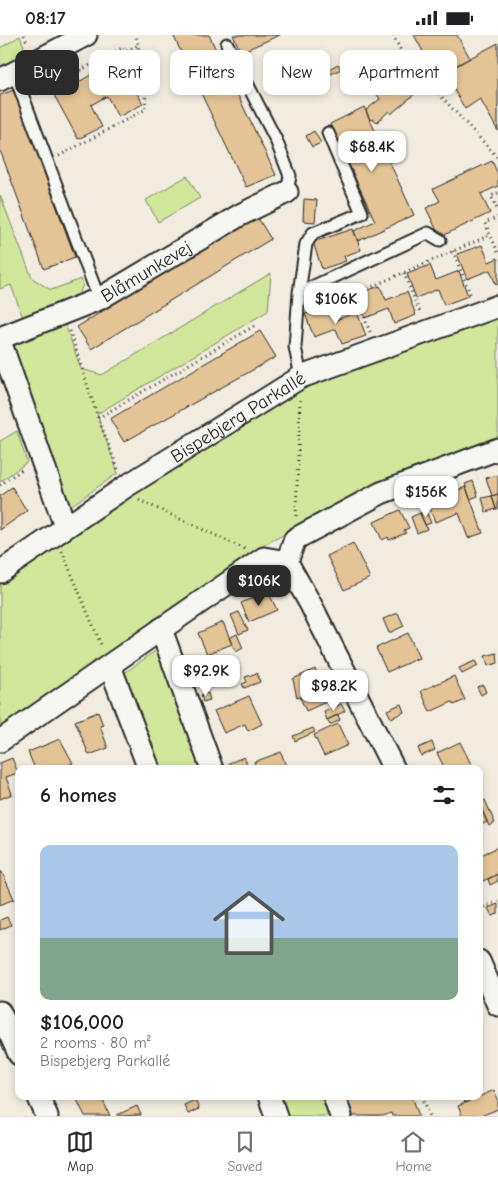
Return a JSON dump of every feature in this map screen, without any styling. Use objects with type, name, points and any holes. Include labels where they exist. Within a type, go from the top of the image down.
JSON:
[{"type":"street","points":[[7,77],[86,35]]},
{"type":"street","name":"Blåmunkevej","points":[[0,340],[99,299],[240,215],[287,192]]},
{"type":"street","name":"Bispebjerg Parkallé","points":[[0,572],[60,529],[301,377],[488,309]]},
{"type":"street","points":[[0,340],[41,457],[60,529]]},
{"type":"street","points":[[392,765],[316,614],[287,562],[295,539],[381,493],[498,449]]},
{"type":"street","points":[[0,741],[264,558],[287,562]]},
{"type":"street","points":[[161,629],[211,765]]},
{"type":"street","points":[[110,666],[147,765]]},
{"type":"street","points":[[483,970],[498,1005]]},
{"type":"street","points":[[0,1012],[15,1044]]},
{"type":"street","points":[[40,1100],[47,1116]]},
{"type":"street","points":[[270,1100],[276,1116]]},
{"type":"street","points":[[335,1100],[341,1116]]},
{"type":"lane","points":[[227,44],[276,140],[290,176],[287,192]]},
{"type":"lane","points":[[7,77],[24,100],[99,299]]},
{"type":"lane","points":[[301,377],[295,347],[299,293],[306,245],[313,233],[362,213],[328,133]]},
{"type":"lane","points":[[299,293],[428,233],[440,240]]},
{"type":"path","points":[[47,162],[146,109],[139,45],[136,35]]},
{"type":"path","points":[[393,35],[403,55],[498,158]]},
{"type":"path","points":[[24,100],[124,47],[126,51],[139,45]]},
{"type":"path","points":[[498,193],[491,196],[498,211]]},
{"type":"path","points":[[498,217],[485,223],[498,252]]},
{"type":"path","points":[[376,349],[355,294],[490,235]]},
{"type":"path","points":[[452,251],[488,309]]},
{"type":"path","points":[[404,273],[427,330]]},
{"type":"path","points":[[64,314],[98,418],[125,487],[138,499],[264,558]]},
{"type":"path","points":[[98,418],[254,326]]},
{"type":"path","points":[[295,539],[301,377]]},
{"type":"path","points":[[0,485],[41,457]]},
{"type":"path","points":[[60,529],[110,666]]},
{"type":"path","points":[[483,907],[498,901]]},
{"type":"path","points":[[424,1100],[430,1116]]},
{"type":"green space","points":[[20,36],[25,50],[15,50],[15,64],[0,71],[0,48]]},
{"type":"green space","points":[[187,176],[200,198],[158,222],[146,200]]},
{"type":"green space","points":[[0,195],[32,278],[51,290],[81,279],[83,285],[77,298],[23,318],[11,285],[0,289]]},
{"type":"green space","points":[[271,273],[268,311],[97,414],[118,473],[69,507],[11,344],[65,324],[81,369],[102,375]]},
{"type":"green space","points":[[498,316],[498,441],[361,494],[264,545],[0,728],[0,582],[61,539],[305,388]]},
{"type":"green space","points":[[17,431],[27,462],[0,482],[0,441]]},
{"type":"green space","points":[[161,647],[204,765],[156,765],[123,674]]},
{"type":"green space","points":[[279,1100],[326,1100],[332,1116],[285,1116]]},
{"type":"building","points":[[173,35],[209,35],[216,50],[180,50]]},
{"type":"building","points":[[233,35],[280,35],[246,50],[240,50]]},
{"type":"building","points":[[414,35],[457,35],[470,58],[457,65],[457,50],[422,50]]},
{"type":"building","points":[[498,43],[498,131],[480,99],[465,109],[457,95],[457,65]]},
{"type":"building","points":[[338,64],[340,67],[340,70],[331,74],[330,68]]},
{"type":"building","points":[[89,76],[89,95],[138,95],[143,104],[118,117],[107,96],[91,105],[102,127],[78,139],[54,95],[79,95],[79,82]]},
{"type":"building","points":[[14,90],[75,257],[44,269],[0,150],[0,95]]},
{"type":"building","points":[[202,95],[238,95],[276,175],[246,187]]},
{"type":"building","points":[[377,95],[413,95],[391,114],[389,111],[377,122],[373,119],[370,120],[366,110],[380,99]]},
{"type":"building","points":[[364,107],[414,215],[358,241],[354,231],[375,221],[330,124]]},
{"type":"building","points":[[314,131],[321,143],[312,147],[306,136]]},
{"type":"building","points":[[492,161],[498,174],[498,186],[481,194],[490,213],[440,237],[426,208],[440,201],[433,189]]},
{"type":"building","points":[[304,199],[317,200],[315,222],[303,221]]},
{"type":"building","points":[[256,215],[271,239],[91,349],[77,327]]},
{"type":"building","points":[[353,229],[361,250],[344,256],[346,261],[322,269],[313,242]]},
{"type":"building","points":[[482,245],[489,262],[498,258],[498,284],[496,285],[490,270],[467,279],[457,254]]},
{"type":"building","points":[[430,265],[436,280],[459,271],[468,296],[444,305],[438,289],[416,298],[407,274]]},
{"type":"building","points":[[380,286],[386,300],[407,292],[416,315],[394,324],[389,309],[365,318],[357,294]]},
{"type":"building","points":[[330,305],[336,320],[357,312],[366,336],[342,344],[336,329],[314,337],[305,314]]},
{"type":"building","points":[[260,331],[276,357],[124,442],[110,419]]},
{"type":"building","points":[[498,475],[498,494],[492,496],[486,478]]},
{"type":"building","points":[[473,481],[478,496],[470,499],[465,484]]},
{"type":"building","points":[[12,487],[27,511],[0,530],[0,496]]},
{"type":"building","points":[[466,487],[483,533],[468,538],[459,513],[435,522],[427,501]]},
{"type":"building","points":[[498,494],[498,509],[496,509],[492,496]]},
{"type":"building","points":[[492,496],[496,509],[486,512],[482,498]]},
{"type":"building","points":[[400,510],[409,528],[404,530],[406,533],[389,540],[388,537],[382,540],[374,522]]},
{"type":"building","points":[[426,511],[431,523],[425,525],[420,513]]},
{"type":"building","points":[[420,513],[427,529],[417,533],[411,517]]},
{"type":"building","points":[[353,543],[370,578],[344,590],[327,556]]},
{"type":"building","points":[[268,591],[277,610],[249,622],[241,603]]},
{"type":"building","points":[[239,612],[248,630],[239,634],[231,615]]},
{"type":"building","points":[[398,613],[404,626],[389,633],[383,619]]},
{"type":"building","points":[[223,622],[232,644],[207,654],[198,633]]},
{"type":"building","points":[[408,633],[419,658],[387,672],[376,648]]},
{"type":"building","points":[[237,634],[243,648],[236,652],[229,638]]},
{"type":"building","points":[[497,653],[498,663],[488,666],[485,656]]},
{"type":"building","points":[[475,661],[478,666],[462,674],[459,668]]},
{"type":"building","points":[[315,669],[328,701],[306,711],[300,697],[297,698],[293,679]]},
{"type":"building","points":[[257,673],[260,682],[244,688],[242,684],[247,682],[245,677]]},
{"type":"building","points":[[454,676],[465,700],[454,705],[452,702],[430,712],[421,691]]},
{"type":"building","points":[[483,685],[486,692],[481,695],[477,687]]},
{"type":"building","points":[[208,693],[210,700],[203,702],[201,695]]},
{"type":"building","points":[[249,696],[262,724],[248,731],[245,724],[224,733],[214,711]]},
{"type":"building","points":[[341,704],[345,711],[327,720],[324,712]]},
{"type":"building","points":[[401,704],[404,712],[391,718],[387,710]]},
{"type":"building","points":[[98,712],[103,725],[100,726],[108,748],[89,755],[75,721]]},
{"type":"building","points":[[338,715],[340,720],[330,725],[327,720]]},
{"type":"building","points":[[338,724],[348,745],[324,756],[314,735]]},
{"type":"building","points":[[313,728],[315,732],[295,741],[293,736]]},
{"type":"building","points":[[60,739],[73,763],[68,765],[33,765],[28,752]]},
{"type":"building","points":[[432,742],[435,750],[421,756],[418,748]]},
{"type":"building","points":[[460,742],[472,765],[443,765],[437,753]]},
{"type":"building","points":[[281,752],[286,765],[255,765],[254,762]]},
{"type":"building","points":[[244,757],[248,765],[230,765],[229,763]]},
{"type":"building","points":[[12,758],[15,766],[15,774],[6,777],[12,794],[0,799],[0,763]]},
{"type":"building","points":[[485,800],[495,823],[489,826],[483,812],[483,801]]},
{"type":"building","points":[[483,812],[487,822],[483,824]]},
{"type":"building","points":[[498,847],[498,874],[483,881],[483,854]]},
{"type":"building","points":[[0,872],[2,872],[14,899],[0,905]]},
{"type":"building","points":[[498,874],[498,881],[490,885],[488,879]]},
{"type":"building","points":[[498,904],[498,914],[492,916],[488,908]]},
{"type":"building","points":[[7,917],[11,925],[0,930],[0,920]]},
{"type":"building","points":[[494,1090],[498,1099],[498,1109],[481,1116],[462,1116],[458,1106],[472,1100],[483,1100],[483,1095]]},
{"type":"building","points":[[77,1100],[103,1100],[110,1116],[85,1116]]},
{"type":"building","points":[[195,1100],[199,1109],[188,1114],[184,1105]]},
{"type":"building","points":[[351,1100],[413,1100],[419,1116],[392,1116],[391,1113],[383,1116],[351,1116],[346,1102]]},
{"type":"building","points":[[137,1106],[141,1115],[117,1115]]}]
